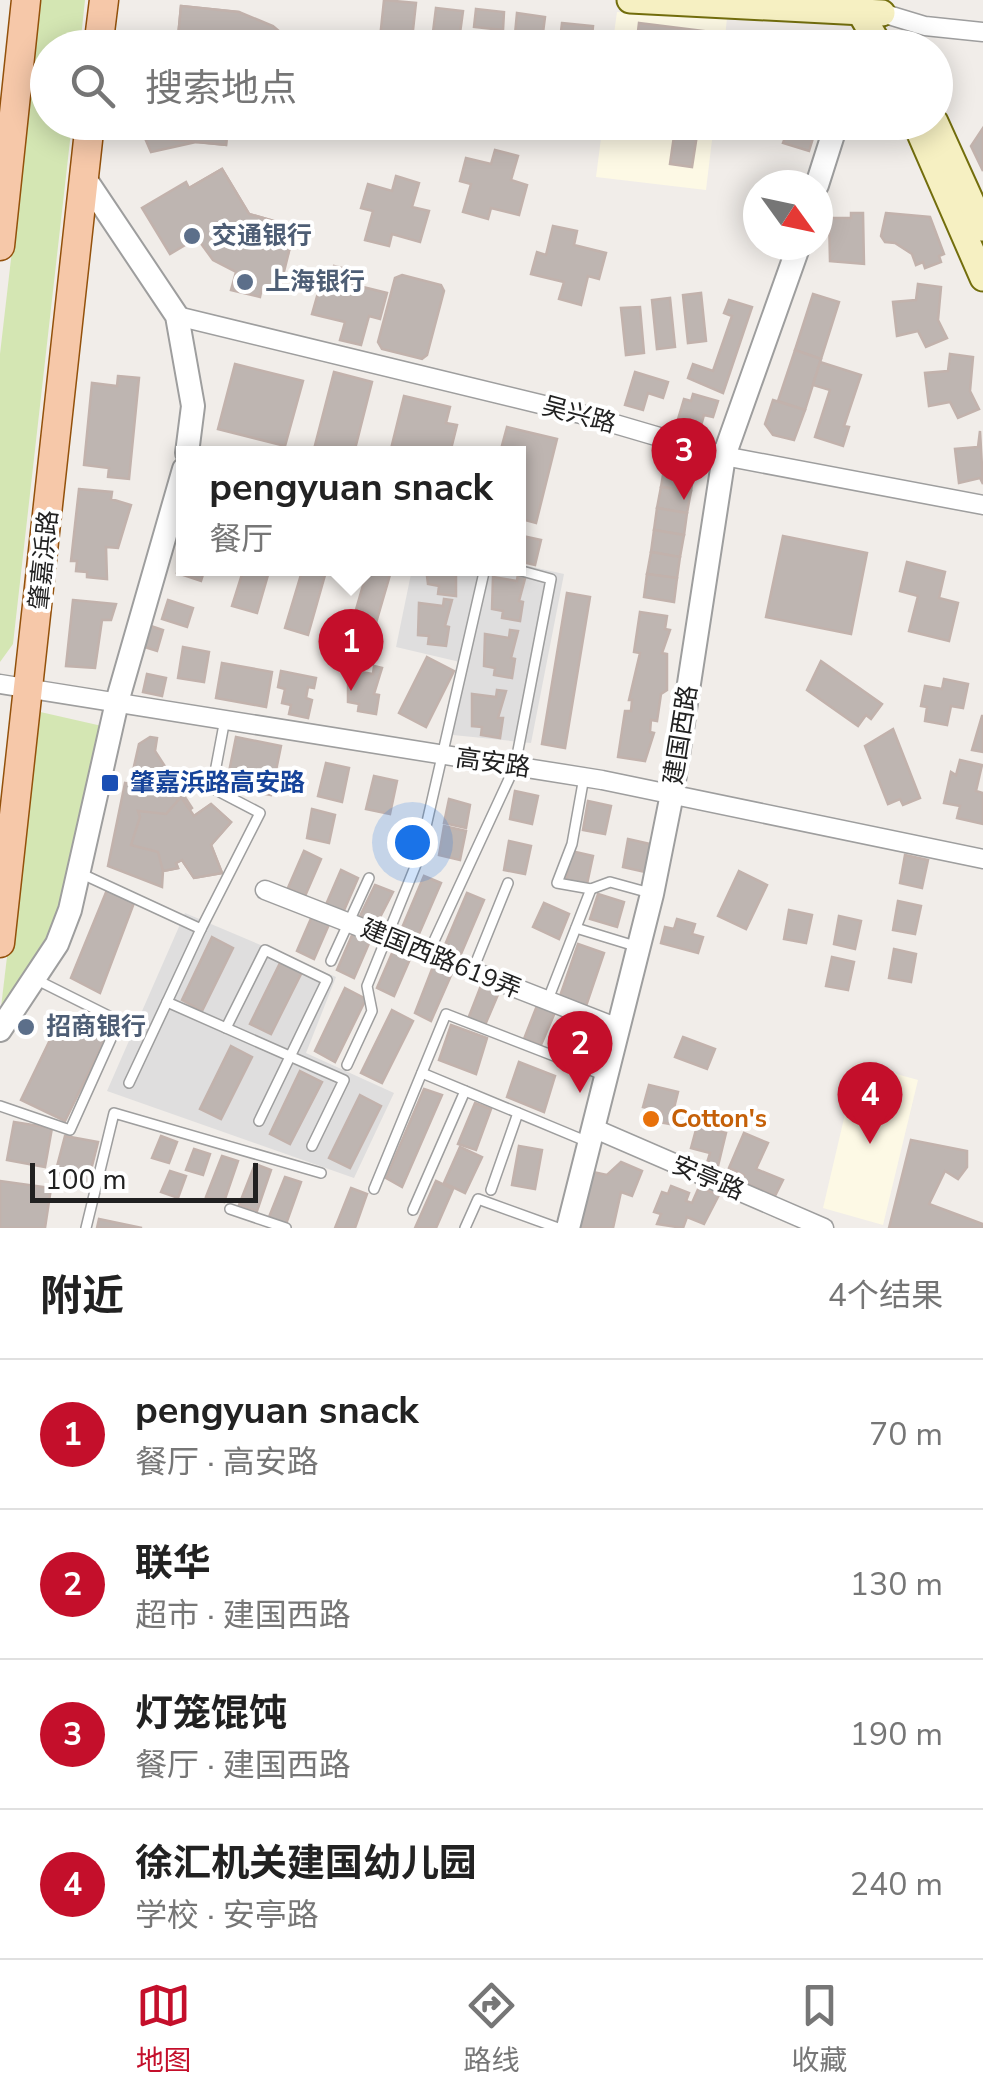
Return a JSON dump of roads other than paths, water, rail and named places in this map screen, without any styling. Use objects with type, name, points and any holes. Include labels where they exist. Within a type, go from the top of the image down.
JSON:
[{"type":"main road","points":[[0,246],[26,0]]},
{"type":"main road","points":[[100,30],[104,0]]},
{"type":"main road","points":[[630,0],[870,16]]},
{"type":"main road","name":"肇嘉浜路","points":[[0,943],[88,140]]},
{"type":"main road","points":[[923,140],[983,278]]},
{"type":"main road","points":[[943,140],[983,228]]},
{"type":"street","points":[[870,16],[983,32]]},
{"type":"street","points":[[822,170],[831,140]]},
{"type":"street","points":[[84,177],[177,316],[193,406],[188,446]]},
{"type":"street","name":"建国西路","points":[[568,1228],[652,894],[672,794],[724,456],[794,260]]},
{"type":"street","name":"吴兴路","points":[[177,316],[581,414],[724,456],[983,506]]},
{"type":"street","points":[[0,1030],[56,944],[80,872],[117,702],[176,497]]},
{"type":"street","name":"高安路","points":[[0,684],[584,777],[983,860]]},
{"type":"street","name":"建国西路619弄","points":[[265,890],[618,1028]]},
{"type":"street","name":"安亭路","points":[[590,1135],[824,1228]]},
{"type":"lane","points":[[428,954],[514,766],[552,579],[526,572]]},
{"type":"lane","points":[[348,1065],[372,1011],[367,986],[419,857],[483,576]]},
{"type":"lane","points":[[129,1083],[260,813],[212,788],[225,720]]},
{"type":"lane","points":[[584,777],[572,844],[564,854],[557,883],[591,889],[610,882],[652,894]]},
{"type":"lane","points":[[80,872],[201,929]]},
{"type":"lane","points":[[330,961],[369,878]]},
{"type":"lane","points":[[472,972],[508,884]]},
{"type":"lane","points":[[547,1002],[591,889]]},
{"type":"lane","points":[[576,928],[638,947]]},
{"type":"lane","points":[[226,1028],[265,950],[327,980],[259,1121]]},
{"type":"lane","points":[[0,1106],[70,1130],[119,1021],[34,979]]},
{"type":"lane","points":[[168,1002],[344,1080],[312,1146]]},
{"type":"lane","points":[[374,1188],[446,1014],[605,1076]]},
{"type":"lane","points":[[422,1072],[518,1113],[590,1135]]},
{"type":"lane","points":[[413,1210],[465,1091]]},
{"type":"lane","points":[[86,1228],[114,1113],[321,1173]]},
{"type":"lane","points":[[491,1190],[518,1113]]},
{"type":"lane","points":[[465,1228],[478,1199],[558,1228]]},
{"type":"lane","points":[[230,1209],[286,1228]]},
{"type":"place","name":"交通银行","points":[[192,236]]},
{"type":"place","name":"上海银行","points":[[245,282]]},
{"type":"place","name":"灯笼馄饨","points":[[684,500]]},
{"type":"place","name":"pengyuan snack","points":[[351,691]]},
{"type":"place","name":"肇嘉浜路高安路","points":[[110,783]]},
{"type":"place","name":"招商银行","points":[[26,1027]]},
{"type":"place","name":"联华","points":[[580,1093]]},
{"type":"place","name":"Cotton's","points":[[651,1119]]},
{"type":"place","name":"徐汇机关建国幼儿园","points":[[870,1144]]}]
